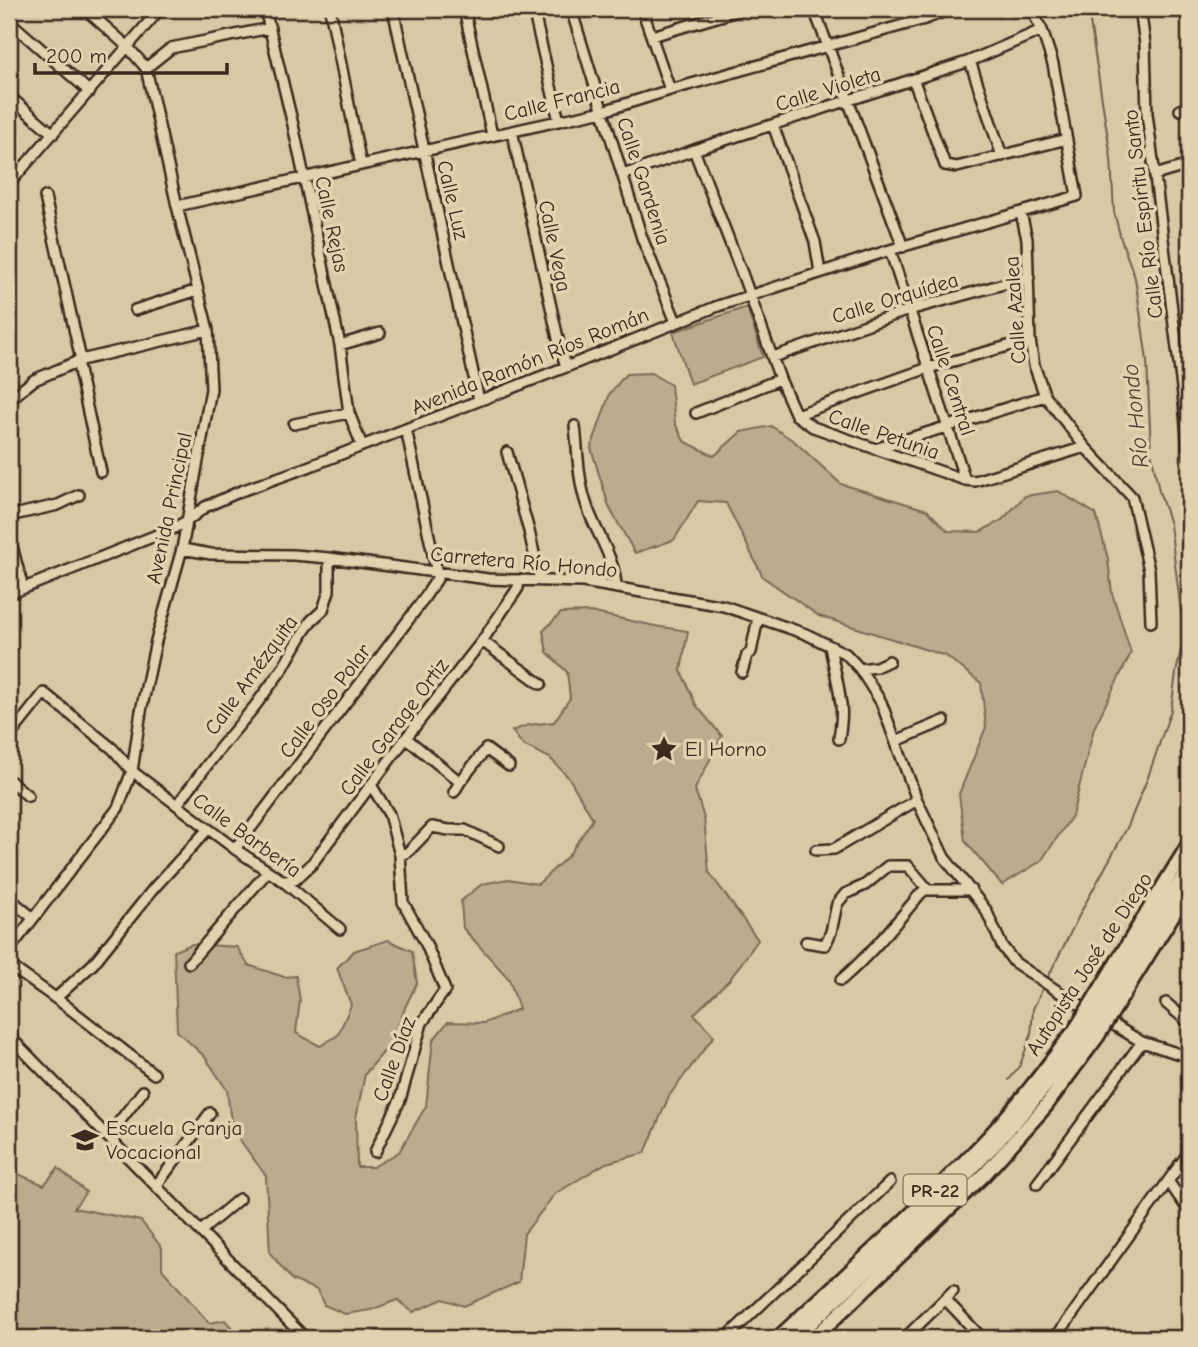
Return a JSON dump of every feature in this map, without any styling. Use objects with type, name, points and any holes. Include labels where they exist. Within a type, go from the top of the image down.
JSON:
[{"type":"highway","name":"Autopista José de Diego","points":[[814,1338],[992,1167],[1045,1107],[1086,1032],[1118,981],[1189,844]]},
{"type":"highway","points":[[1118,981],[1189,868]]},
{"type":"highway","name":"Autopista José de Diego","points":[[778,1338],[983,1142],[1031,1087],[1086,1032],[1118,981],[1189,889]]},
{"type":"highway","points":[[794,1338],[982,1160],[1044,1089],[1086,1032]]},
{"type":"street","name":"Avenida Principal","points":[[9,950],[118,808],[132,771],[156,640],[182,549],[211,389],[208,330],[146,68],[127,46],[85,9]]},
{"type":"street","points":[[11,178],[90,92],[159,9]]},
{"type":"street","name":"Calle Rejas","points":[[265,9],[340,345],[349,413],[362,446]]},
{"type":"street","points":[[330,9],[361,165]]},
{"type":"street","name":"Calle Luz","points":[[393,9],[479,400]]},
{"type":"street","points":[[464,9],[492,135]]},
{"type":"street","points":[[533,9],[559,121]]},
{"type":"street","name":"Calle Gardenia","points":[[571,9],[642,238],[676,322]]},
{"type":"street","points":[[642,9],[670,90]]},
{"type":"street","points":[[652,36],[744,9]]},
{"type":"street","points":[[814,9],[903,247]]},
{"type":"street","name":"Calle Francia","points":[[177,206],[603,111],[925,19],[951,9]]},
{"type":"street","points":[[914,80],[945,165],[957,167],[1067,139],[1053,64],[1042,30],[1031,9]]},
{"type":"street","name":"Calle Río Espíritu Santo","points":[[1140,9],[1145,44],[1147,114],[1187,402],[1189,456]]},
{"type":"street","points":[[9,21],[90,92]]},
{"type":"street","points":[[146,68],[171,48],[270,28]]},
{"type":"street","name":"Calle Violeta","points":[[623,175],[970,61],[1042,30]]},
{"type":"street","points":[[970,61],[1002,156]]},
{"type":"street","points":[[9,96],[52,134]]},
{"type":"street","points":[[773,125],[815,243],[820,272]]},
{"type":"street","name":"Calle Vega","points":[[512,131],[566,367]]},
{"type":"street","name":"Avenida Ramón Ríos Román","points":[[9,594],[187,521],[220,499],[718,306],[1077,193],[1067,139]]},
{"type":"street","name":"Calle Petunia","points":[[694,150],[780,379],[796,415],[813,428],[965,480],[975,481],[1085,447]]},
{"type":"street","points":[[1155,175],[1189,165]]},
{"type":"street","points":[[45,197],[101,472]]},
{"type":"street","name":"Calle Azalea","points":[[1021,212],[1027,239],[1030,340],[1034,365],[1045,396],[1085,447],[1132,497],[1149,570],[1151,622]]},
{"type":"street","name":"Calle Central","points":[[890,250],[965,480]]},
{"type":"street","name":"Calle Orquídea","points":[[773,357],[909,310],[1029,277]]},
{"type":"street","points":[[135,310],[198,290]]},
{"type":"street","points":[[9,400],[34,380],[79,360],[208,330]]},
{"type":"street","points":[[340,345],[380,333]]},
{"type":"street","points":[[796,415],[928,368],[1030,340]]},
{"type":"street","points":[[696,413],[780,379]]},
{"type":"street","points":[[875,449],[1045,396]]},
{"type":"street","points":[[294,424],[349,413]]},
{"type":"street","points":[[575,426],[581,482],[587,506],[616,573],[616,588]]},
{"type":"street","points":[[406,429],[437,573]]},
{"type":"street","points":[[507,452],[540,580]]},
{"type":"street","points":[[9,516],[58,505],[79,495]]},
{"type":"street","points":[[9,536],[23,588]]},
{"type":"street","name":"Carretera Río Hondo","points":[[182,549],[211,554],[329,558],[488,579],[583,582],[724,606],[806,634],[846,654],[860,669],[881,702],[917,800],[944,857],[986,910],[1002,946],[1014,961],[1059,992],[1142,1042],[1189,1057]]},
{"type":"street","name":"Calle Amézquita","points":[[177,805],[255,706],[283,668],[311,621],[323,610],[329,591],[329,558]]},
{"type":"street","name":"Calle Oso Polar","points":[[235,849],[418,607],[437,579],[437,573]]},
{"type":"street","name":"Calle Garage Ortiz","points":[[283,881],[295,880],[311,865],[482,641],[518,588],[519,580]]},
{"type":"street","points":[[742,672],[747,655],[751,652],[758,618]]},
{"type":"street","points":[[482,641],[541,684]]},
{"type":"street","points":[[830,646],[841,699],[842,722],[839,738]]},
{"type":"street","points":[[860,669],[876,667],[889,661]]},
{"type":"street","name":"Calle Barbería","points":[[9,737],[44,694],[113,749],[132,771],[235,849],[283,881],[340,929]]},
{"type":"street","points":[[896,741],[944,721]]},
{"type":"street","points":[[406,738],[460,782]]},
{"type":"street","points":[[454,792],[486,749],[509,766]]},
{"type":"street","points":[[9,780],[28,796]]},
{"type":"street","name":"Calle Díaz","points":[[371,785],[389,814],[400,855],[403,902],[426,944],[445,990],[422,1023],[400,1100],[375,1153]]},
{"type":"street","points":[[816,850],[834,849],[917,800]]},
{"type":"street","points":[[400,855],[408,852],[432,827],[466,830],[499,846]]},
{"type":"street","points":[[56,998],[93,964],[154,888],[208,829]]},
{"type":"street","points":[[806,942],[825,944],[831,932],[836,904],[845,894],[865,885],[888,866],[908,866],[925,886],[925,890]]},
{"type":"street","points":[[189,963],[268,871]]},
{"type":"street","points":[[841,980],[869,954],[925,890],[971,890]]},
{"type":"street","points":[[9,898],[33,918]]},
{"type":"street","points":[[9,965],[154,1074]]},
{"type":"street","points":[[1166,1003],[1189,1023]]},
{"type":"street","points":[[9,1036],[305,1338]]},
{"type":"street","points":[[1037,1184],[1142,1042]]},
{"type":"street","points":[[107,1135],[143,1091]]},
{"type":"street","points":[[156,1185],[210,1113]]},
{"type":"street","points":[[1052,1338],[1059,1334],[1189,1152]]},
{"type":"street","points":[[1179,1166],[1189,1175]]},
{"type":"street","points":[[1168,1181],[1189,1212]]},
{"type":"street","points":[[726,1338],[890,1182]]},
{"type":"street","points":[[201,1231],[239,1199]]},
{"type":"street","points":[[905,1338],[953,1291]]},
{"type":"street","points":[[945,1299],[982,1338]]},
{"type":"shaded area","points":[[747,307],[763,357],[690,384],[673,332]]},
{"type":"shaded area","points":[[651,373],[671,385],[675,423],[684,441],[714,456],[741,432],[771,426],[794,441],[841,484],[927,510],[948,531],[980,532],[1002,520],[1025,496],[1058,491],[1096,514],[1108,559],[1112,593],[1131,653],[1094,728],[1072,816],[1041,861],[1002,885],[965,841],[959,794],[986,727],[981,683],[946,656],[819,616],[763,577],[726,503],[698,501],[674,540],[635,553],[609,507],[591,448],[610,393],[626,374]]},
{"type":"shaded area","points":[[590,612],[688,631],[681,671],[696,705],[722,736],[695,789],[704,818],[709,872],[758,940],[730,979],[694,1014],[714,1036],[669,1096],[645,1153],[606,1163],[555,1194],[524,1234],[519,1282],[464,1306],[443,1299],[413,1312],[397,1300],[371,1310],[345,1314],[324,1305],[317,1290],[292,1280],[270,1253],[266,1176],[232,1129],[227,1090],[205,1057],[177,1031],[174,951],[192,944],[237,947],[248,965],[284,977],[296,976],[300,1000],[296,1033],[320,1046],[338,1035],[351,1005],[337,968],[354,951],[388,940],[412,951],[417,983],[392,1042],[365,1074],[356,1118],[357,1167],[373,1167],[399,1152],[426,1106],[433,1040],[448,1022],[484,1023],[519,1009],[509,979],[463,928],[461,901],[482,884],[508,879],[538,884],[568,856],[593,819],[569,778],[550,758],[523,745],[512,731],[528,725],[554,722],[570,698],[567,672],[547,652],[543,631],[561,613]]},
{"type":"shaded area","points":[[58,1168],[86,1192],[74,1208],[141,1221],[162,1248],[162,1269],[209,1323],[225,1320],[241,1338],[9,1338],[9,1170],[44,1185]]},
{"type":"waterway","name":"Río Hondo","points":[[1047,979],[1128,826],[1148,777],[1171,710],[1184,636],[1170,524],[1159,491],[1151,452],[1147,361],[1135,278],[1114,212],[1111,158],[1088,9]]},
{"type":"waterway","name":"Río Hondo","points":[[1009,1080],[1020,1065],[1031,1035],[1033,1009],[1043,988]]},
{"type":"place","name":"El Horno","points":[[664,749]]},
{"type":"place","name":"Escuela Granja Vocacional","points":[[85,1140]]}]
